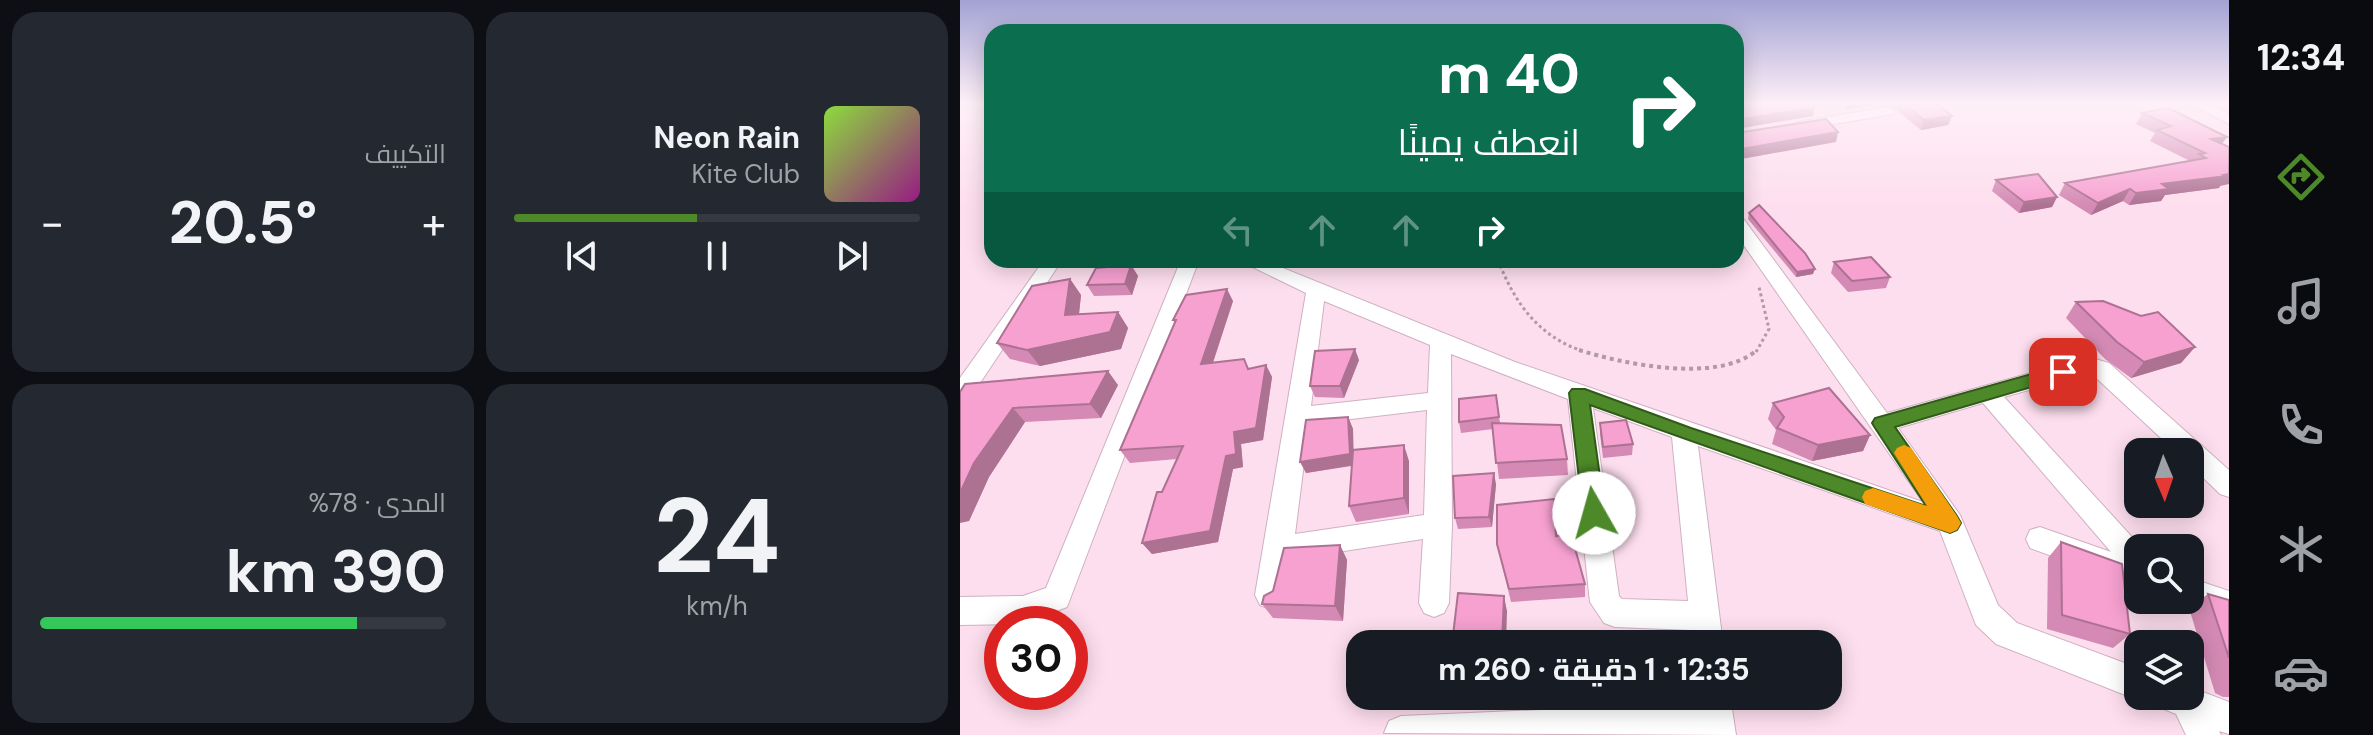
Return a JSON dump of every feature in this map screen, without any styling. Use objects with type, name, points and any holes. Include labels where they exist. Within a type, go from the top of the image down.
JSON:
[{"type":"street","points":[[1744,232],[1950,523],[1987,615],[2007,634],[2124,679]]},
{"type":"street","points":[[960,395],[1047,268]]},
{"type":"street","points":[[960,611],[1023,611],[1044,606],[1057,597],[1187,268]]},
{"type":"street","points":[[1265,268],[1441,343],[1684,433],[1950,523]]},
{"type":"street","points":[[1270,595],[1316,291]]},
{"type":"street","points":[[1434,603],[1439,525],[1437,400],[1441,343]]},
{"type":"street","points":[[1882,423],[2088,365],[2101,369],[2229,486]]},
{"type":"street","points":[[1579,393],[1605,602],[1615,613],[1705,616]]},
{"type":"street","points":[[1987,393],[2124,547]]},
{"type":"street","points":[[1298,416],[1437,400]]},
{"type":"street","points":[[1684,433],[1706,630]]},
{"type":"street","points":[[1279,548],[1439,525]]},
{"type":"street","points":[[2040,539],[2124,570]]},
{"type":"street","points":[[2204,597],[2229,605]]},
{"type":"street","points":[[2204,708],[2229,718]]},
{"type":"street","points":[[2187,710],[2204,735]]},
{"type":"street","points":[[1401,733],[1716,717]]},
{"type":"path","points":[[1501,268],[1506,283],[1530,318],[1551,337],[1601,358],[1635,364],[1714,366],[1743,359],[1757,349],[1768,335],[1767,310],[1759,285]]},
{"type":"building","points":[[1744,138],[1802,138],[1744,149]]},
{"type":"building","points":[[2174,138],[2217,138],[2211,139],[2229,147],[2229,174],[2162,184],[2169,189],[2136,193],[2130,189],[2098,203],[2065,183],[2206,158],[2199,154],[2205,153]]},
{"type":"building","points":[[2038,174],[2057,197],[2024,202],[1996,180]]},
{"type":"building","points":[[1759,205],[1805,253],[1815,269],[1797,272],[1749,213]]},
{"type":"building","points":[[1871,257],[1890,277],[1852,281],[1834,262]]},
{"type":"building","points":[[1096,268],[1130,268],[1125,284],[1087,285]]},
{"type":"building","points":[[1070,279],[1065,315],[1118,312],[1110,332],[1027,350],[997,343],[1032,286]]},
{"type":"building","points":[[1227,289],[1201,364],[1244,359],[1248,369],[1266,365],[1256,428],[1234,432],[1236,454],[1226,456],[1210,531],[1142,543],[1157,492],[1162,492],[1183,446],[1120,450],[1186,295]]},
{"type":"building","points":[[2103,301],[2141,316],[2158,312],[2195,347],[2144,362],[2117,342],[2076,302]]},
{"type":"building","points":[[1355,349],[1340,386],[1310,386],[1315,351]]},
{"type":"building","points":[[1108,371],[1090,404],[1013,408],[974,463],[960,493],[960,392],[965,384]]},
{"type":"building","points":[[1829,388],[1870,435],[1818,445],[1777,428],[1784,417],[1773,403]]},
{"type":"building","points":[[1496,395],[1499,417],[1459,422],[1459,399]]},
{"type":"building","points":[[1348,417],[1350,454],[1300,462],[1306,420]]},
{"type":"building","points":[[1626,420],[1633,444],[1603,447],[1600,423]]},
{"type":"building","points":[[1492,423],[1561,425],[1567,459],[1496,463]]},
{"type":"building","points":[[1404,445],[1404,498],[1349,506],[1353,450]]},
{"type":"building","points":[[1494,473],[1489,517],[1455,518],[1453,476]]},
{"type":"building","points":[[1554,499],[1556,536],[1571,534],[1585,584],[1509,589],[1497,544],[1497,505]]},
{"type":"building","points":[[2061,542],[2122,564],[2124,614],[2128,614],[2130,630],[2124,632],[2062,615]]},
{"type":"building","points":[[1340,545],[1335,606],[1262,604],[1264,596],[1273,591],[1284,548]]},
{"type":"building","points":[[1458,593],[1504,596],[1503,630],[1454,630]]},
{"type":"building","points":[[2208,594],[2229,600],[2229,658]]},
{"type":"slow traffic","points":[[1873,497],[1950,523],[1904,453]]},
{"type":"route","points":[[1594,513],[1579,393],[1684,433],[1950,523],[1882,423],[2063,372]]}]
